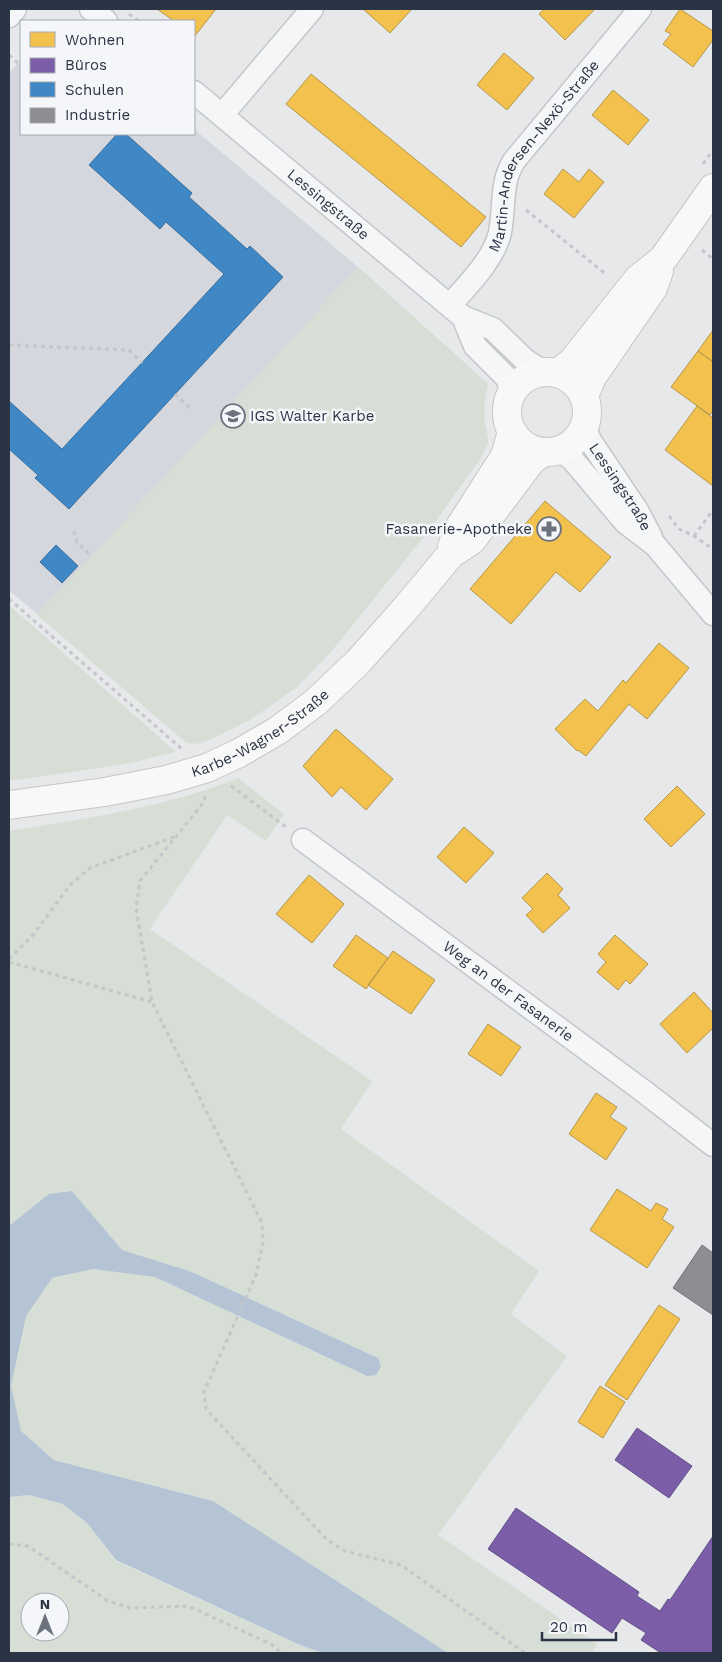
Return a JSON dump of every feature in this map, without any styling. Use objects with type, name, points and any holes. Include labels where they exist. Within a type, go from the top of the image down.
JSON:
[{"type":"street","points":[[9,16],[15,9]]},
{"type":"street","points":[[91,9],[105,20]]},
{"type":"street","points":[[222,115],[312,9]]},
{"type":"street","name":"Martin-Andersen-Nexö-Straße","points":[[457,311],[498,242],[502,221],[505,180],[508,170],[640,9]]},
{"type":"street","name":"Lessingstraße","points":[[195,93],[457,311],[493,329],[525,360],[550,373]]},
{"type":"street","points":[[550,373],[572,362],[638,279],[663,259],[713,188]]},
{"type":"street","points":[[584,396],[592,377],[654,288],[663,259]]},
{"type":"street","name":"Lessingstraße","points":[[457,311],[476,346],[507,378],[512,392]]},
{"type":"street","points":[[550,373],[569,378],[576,383],[584,396],[588,413],[585,429],[577,440],[552,452],[531,450],[523,445],[512,432],[507,418],[507,407],[512,392],[523,380],[535,374],[550,373]]},
{"type":"street","name":"Lessingstraße","points":[[585,429],[591,442],[638,512],[655,545]]},
{"type":"street","name":"Karbe-Wagner-Straße","points":[[451,554],[457,531],[505,456],[512,432]]},
{"type":"street","name":"Lessingstraße","points":[[552,452],[572,459],[626,522],[655,545],[713,614]]},
{"type":"street","name":"Karbe-Wagner-Straße","points":[[9,805],[105,792],[166,780],[207,768],[239,753],[277,731],[316,702],[360,660],[451,554],[472,540],[531,461],[552,452]]},
{"type":"street","name":"Weg an der Fasanerie","points":[[303,840],[642,1090],[713,1145]]},
{"type":"path","points":[[9,55],[20,65]]},
{"type":"path","points":[[503,203],[513,203],[521,206],[608,276]]},
{"type":"path","points":[[698,248],[713,259]]},
{"type":"path","points":[[9,345],[129,350],[142,362]]},
{"type":"path","points":[[175,394],[190,408]]},
{"type":"path","points":[[694,536],[713,510]]},
{"type":"path","points":[[679,529],[694,536],[713,549]]},
{"type":"path","points":[[74,531],[77,542],[91,556]]},
{"type":"path","points":[[9,599],[182,750]]},
{"type":"path","points":[[229,784],[303,840]]},
{"type":"path","points":[[206,794],[204,802],[140,881],[136,908],[152,1002],[262,1223],[263,1242],[256,1275],[204,1392],[206,1409],[327,1540],[345,1550],[401,1565],[525,1653]]},
{"type":"path","points":[[152,1002],[9,961],[32,935],[70,885],[90,868],[175,837]]},
{"type":"path","points":[[9,1544],[28,1546],[108,1601],[130,1608],[188,1606],[271,1644],[281,1653]]},
{"type":"shaded area","name":"IGS Walter Karbe","points":[[20,61],[20,135],[195,135],[195,130],[358,267],[468,366],[187,743],[9,590],[9,73]]},
{"type":"shaded area","points":[[358,267],[488,384],[484,406],[488,444],[481,458],[427,533],[330,653],[297,687],[250,720],[210,740],[195,744],[187,743],[37,615]]},
{"type":"shaded area","points":[[9,605],[176,752],[126,764],[9,781]]},
{"type":"shaded area","points":[[238,778],[284,814],[266,841],[227,815],[150,929],[372,1081],[341,1129],[539,1271],[511,1314],[567,1356],[438,1535],[597,1644],[592,1653],[448,1653],[213,1501],[54,1460],[21,1431],[9,1429],[9,831],[154,805]],"holes":[[[30,1239],[192,1272],[378,1358],[381,1366],[366,1376],[155,1277],[93,1269],[52,1278]]]},
{"type":"shaded area","points":[[29,1495],[63,1504],[87,1523],[116,1561],[300,1645],[323,1653],[9,1653],[9,1497]]},
{"type":"water","points":[[72,1191],[122,1250],[192,1272],[378,1358],[381,1366],[376,1375],[367,1376],[155,1277],[93,1269],[52,1278],[26,1316],[11,1386],[21,1431],[54,1460],[213,1501],[448,1653],[323,1653],[300,1645],[116,1560],[87,1523],[63,1504],[29,1495],[9,1497],[9,1226],[49,1194]]},
{"type":"building: Wohnen","points":[[157,9],[216,9],[195,36],[195,20],[173,20]]},
{"type":"building: Wohnen","points":[[363,9],[412,9],[390,33]]},
{"type":"building: Wohnen","points":[[544,9],[595,9],[565,40],[539,14]]},
{"type":"building: Wohnen","points":[[680,9],[713,31],[713,40],[693,67],[663,44],[671,34],[665,31]]},
{"type":"building: Wohnen","points":[[504,53],[534,78],[507,110],[477,85]]},
{"type":"building: Wohnen","points":[[311,74],[486,217],[461,247],[286,104]]},
{"type":"building: Wohnen","points":[[613,90],[649,120],[628,145],[592,115]]},
{"type":"building: Wohnen","points":[[563,169],[579,182],[589,169],[604,182],[574,218],[544,194]]},
{"type":"building: Wohnen","points":[[713,330],[713,362],[698,351]]},
{"type":"building: Wohnen","points":[[698,351],[713,362],[713,411],[710,415],[671,387]]},
{"type":"building: Wohnen","points":[[697,406],[713,418],[713,486],[665,450]]},
{"type":"building: Wohnen","points":[[545,501],[611,557],[580,592],[556,572],[511,624],[470,589]]},
{"type":"building: Wohnen","points":[[659,643],[689,668],[647,719],[629,704],[586,756],[577,751],[555,729],[585,699],[598,711],[623,680],[626,683]]},
{"type":"building: Wohnen","points":[[336,729],[393,779],[366,810],[341,787],[332,797],[303,766]]},
{"type":"building: Wohnen","points":[[677,786],[705,814],[671,847],[644,819]]},
{"type":"building: Wohnen","points":[[464,827],[494,853],[466,883],[437,857]]},
{"type":"building: Wohnen","points":[[547,873],[563,889],[558,895],[570,908],[543,933],[526,915],[533,909],[522,898]]},
{"type":"building: Wohnen","points":[[309,875],[344,904],[312,943],[276,914]]},
{"type":"building: Wohnen","points":[[356,935],[388,958],[366,989],[333,966]]},
{"type":"building: Wohnen","points":[[615,935],[648,964],[630,984],[626,980],[618,990],[597,972],[606,962],[598,954]]},
{"type":"building: Wohnen","points":[[393,951],[435,980],[411,1014],[368,985]]},
{"type":"building: Wohnen","points":[[694,992],[713,1013],[713,1028],[687,1053],[660,1024]]},
{"type":"building: Wohnen","points":[[488,1024],[521,1047],[501,1076],[468,1054]]},
{"type":"building: Wohnen","points":[[596,1093],[617,1107],[610,1117],[627,1128],[606,1160],[569,1134]]},
{"type":"building: Wohnen","points":[[617,1189],[651,1211],[656,1203],[668,1209],[662,1219],[674,1227],[647,1268],[590,1230]]},
{"type":"building: Wohnen","points":[[659,1305],[680,1319],[627,1400],[605,1385]]},
{"type":"building: Wohnen","points":[[600,1386],[625,1402],[603,1438],[578,1422]]},
{"type":"building: Büros","points":[[637,1428],[692,1466],[669,1498],[615,1460]]},
{"type":"building: Büros","points":[[516,1508],[639,1592],[637,1596],[660,1611],[668,1599],[670,1600],[713,1536],[713,1653],[661,1653],[641,1640],[646,1633],[622,1618],[612,1633],[488,1549]]},
{"type":"building: Schulen","points":[[116,135],[127,135],[192,193],[189,197],[247,249],[250,246],[283,277],[69,509],[35,478],[38,475],[9,449],[9,401],[62,449],[224,274],[166,222],[160,229],[89,165]]},
{"type":"building: Schulen","points":[[56,545],[78,566],[62,583],[40,562]]},
{"type":"building: Industrie","points":[[702,1245],[713,1253],[713,1315],[673,1288]]},
{"type":"place","name":"IGS Walter Karbe","points":[[233,416]]},
{"type":"place","name":"Fasanerie-Apotheke","points":[[549,529]]}]
